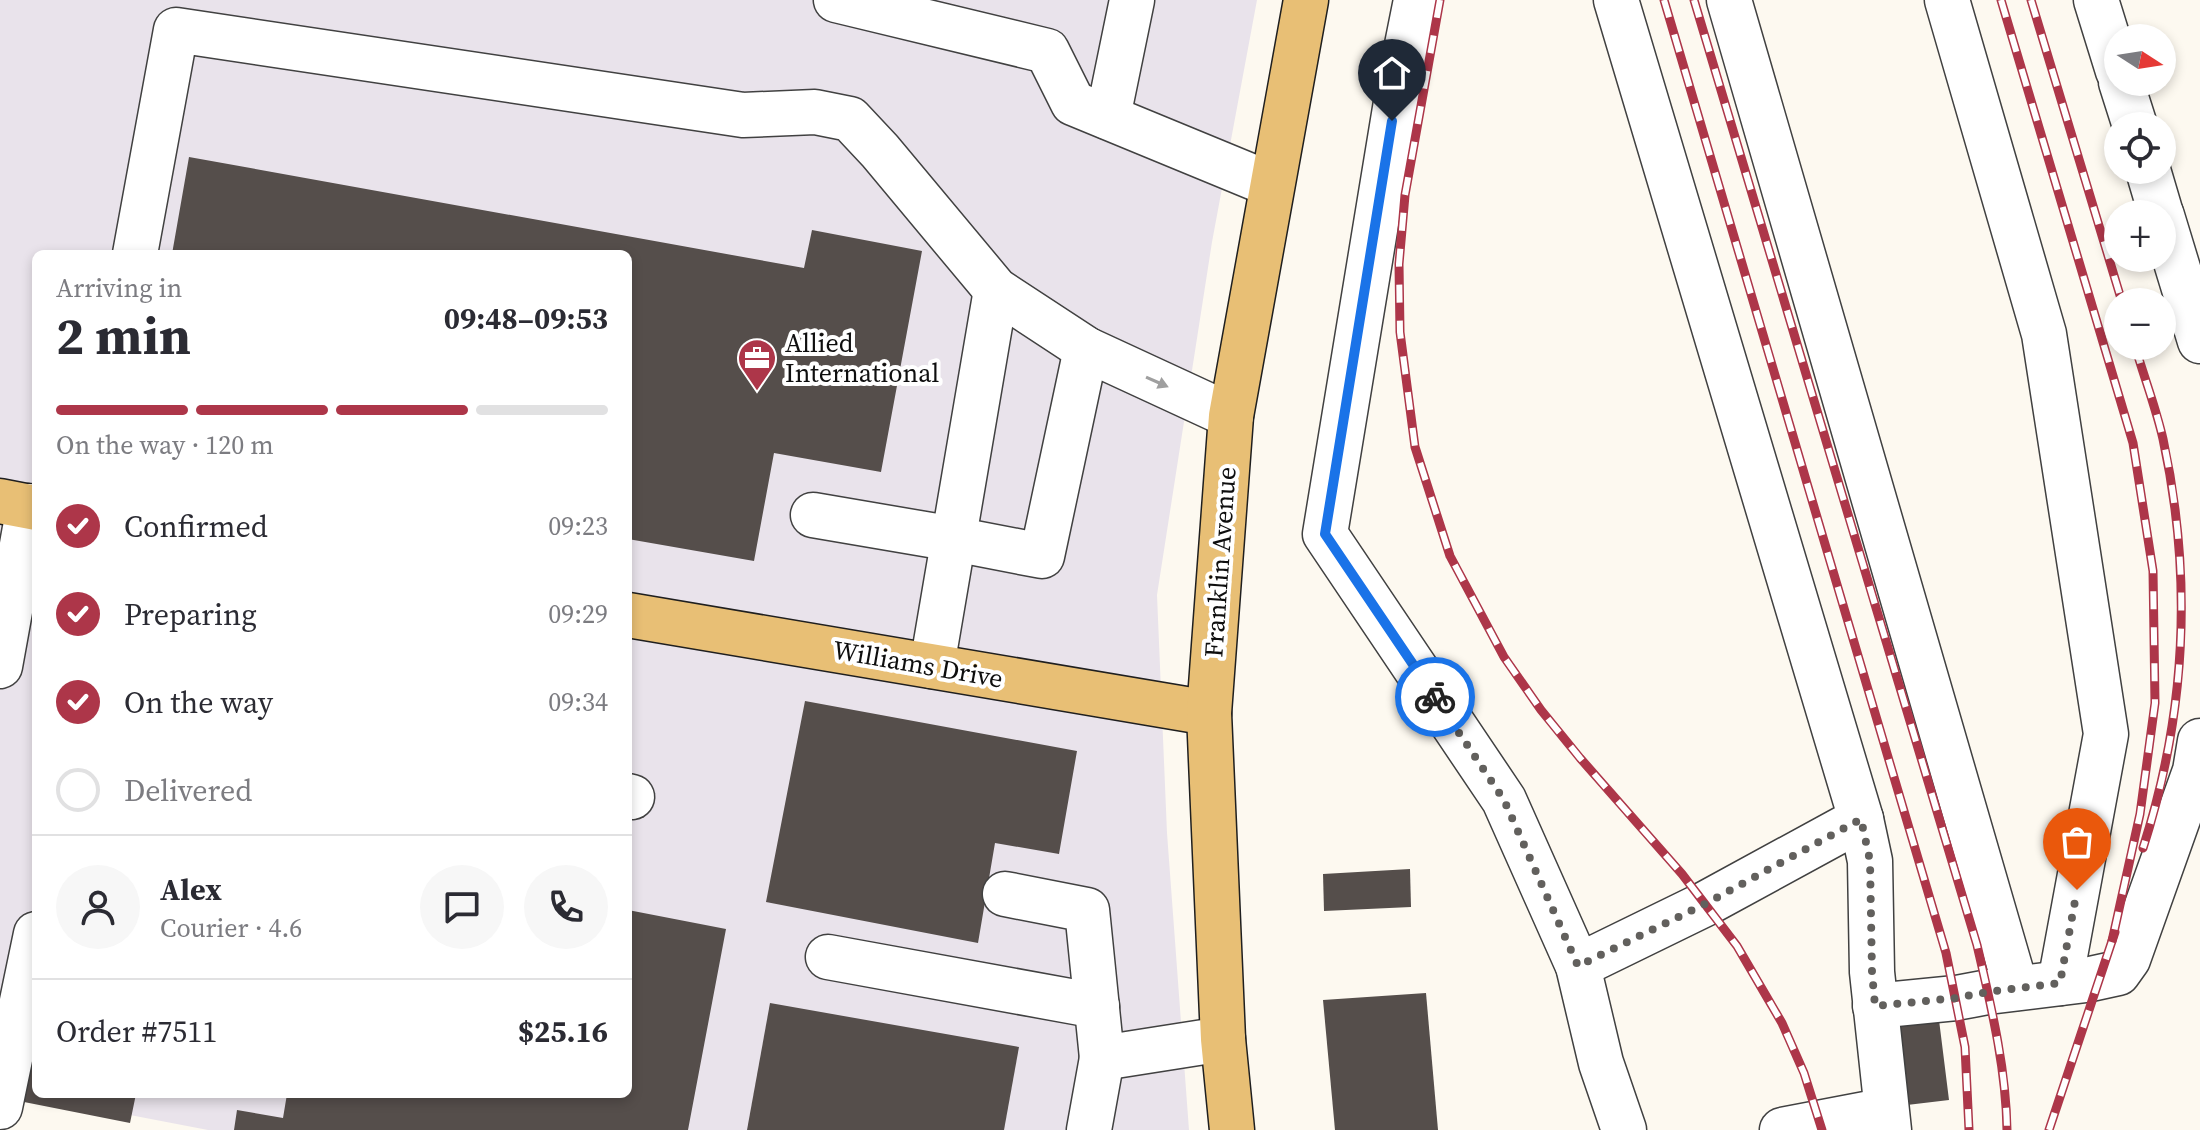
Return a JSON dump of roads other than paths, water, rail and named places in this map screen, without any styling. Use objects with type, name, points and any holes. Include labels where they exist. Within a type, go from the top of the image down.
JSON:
[{"type":"main road","name":"Franklin Avenue","points":[[1232,1130],[1223,1039],[1209,713],[1231,416],[1306,0]]},
{"type":"main road","name":"Williams Drive","points":[[632,616],[1209,713]]},
{"type":"lane","points":[[836,0],[1047,51],[1073,103],[1272,185]]},
{"type":"lane","points":[[1108,117],[1132,0]]},
{"type":"lane","points":[[1416,0],[1398,90],[1325,534],[1504,800],[1578,966],[1601,1063],[1624,1130]]},
{"type":"lane","points":[[1616,0],[1861,819],[1870,861],[1872,972],[1887,1120],[1782,1130]]},
{"type":"lane","points":[[1729,0],[2016,988]]},
{"type":"lane","points":[[1947,0],[2044,334],[2106,734],[2060,983]]},
{"type":"lane","points":[[2096,0],[2104,26]]},
{"type":"lane","points":[[136,250],[176,30],[743,115],[815,112],[850,119],[996,290],[1086,349],[1231,416]]},
{"type":"lane","points":[[2176,261],[2200,341]]},
{"type":"lane","points":[[932,666],[996,290]]},
{"type":"lane","points":[[813,515],[1042,556],[1086,349]]},
{"type":"lane","points":[[0,666],[22,505]]},
{"type":"lane","points":[[1875,1006],[1956,998],[2118,973],[2128,959],[2195,771],[2200,741]]},
{"type":"lane","points":[[1578,966],[1705,904],[1861,819]]},
{"type":"lane","points":[[1005,894],[1087,910],[1102,1058],[1089,1130]]},
{"type":"lane","points":[[0,1107],[32,953]]},
{"type":"lane","points":[[828,957],[1097,1006]]},
{"type":"lane","points":[[1102,1058],[1223,1039]]},
{"type":"railway","points":[[1440,0],[1405,195],[1399,264],[1400,332],[1415,447],[1450,556],[1504,657],[1541,710],[1682,874],[1737,946],[1782,1023],[1804,1073],[1822,1130]]},
{"type":"railway","points":[[1664,0],[1946,953],[1965,1047],[1969,1130]]},
{"type":"railway","points":[[1694,0],[1977,945],[2001,1060],[2007,1130]]},
{"type":"railway","points":[[2001,0],[2133,443],[2153,571],[2155,703],[2140,814],[2112,941]]},
{"type":"railway","points":[[2031,0],[2118,288]]},
{"type":"railway","points":[[2139,360],[2163,439],[2173,491],[2181,594],[2176,696],[2157,798],[2143,848]]},
{"type":"railway","points":[[2049,1130],[2115,932]]},
{"type":"place","name":"Allied International","points":[[757,392]]}]
